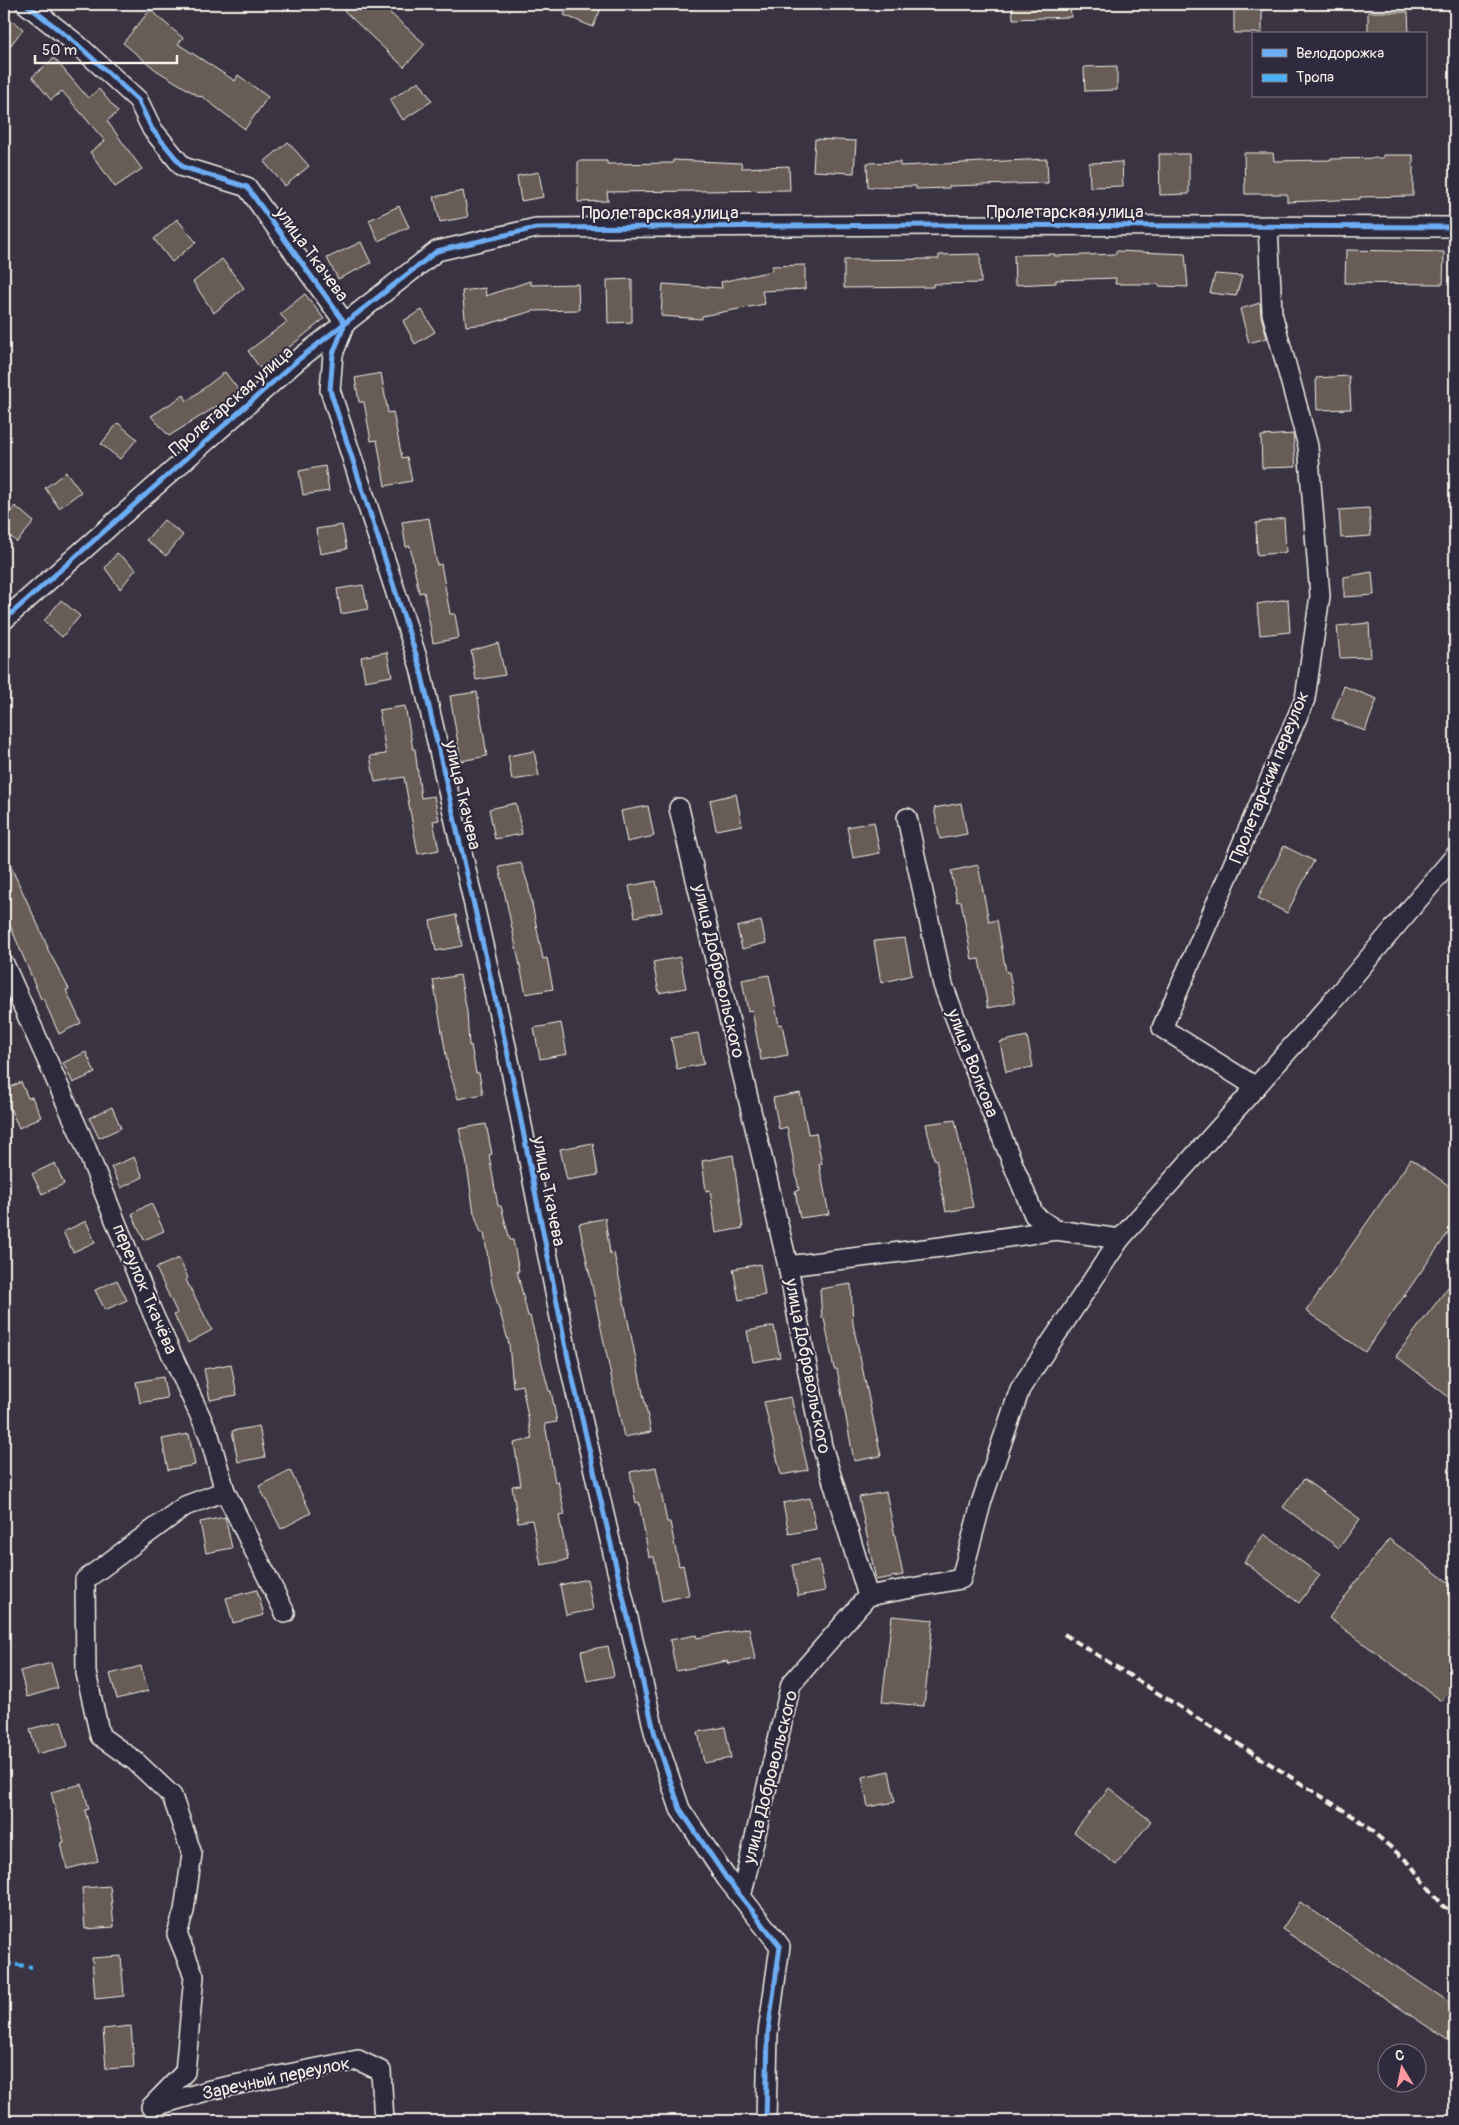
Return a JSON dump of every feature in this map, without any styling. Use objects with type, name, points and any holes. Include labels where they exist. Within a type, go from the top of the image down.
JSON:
[{"type":"street","name":"улица Ткачева","points":[[26,4],[78,46],[138,100],[152,129],[183,167],[247,187],[345,323],[333,354],[330,390],[420,667],[508,1055],[572,1377],[654,1735],[680,1809],[741,1897]]},
{"type":"street","name":"Пролетарская улица","points":[[4,620],[299,359],[437,251],[536,228],[935,225],[1455,227]]},
{"type":"street","name":"Пролетарский переулок","points":[[1256,1086],[1162,1028],[1305,699],[1320,596],[1308,446],[1272,313],[1268,226]]},
{"type":"street","name":"улица Добровольского","points":[[679,808],[788,1266],[822,1446],[868,1596],[791,1684],[741,1897]]},
{"type":"street","name":"улица Волкова","points":[[907,818],[943,985],[982,1089],[1034,1215],[1056,1230],[1120,1238]]},
{"type":"street","points":[[868,1596],[961,1579],[982,1500],[1020,1389],[1120,1238],[1336,997],[1455,856]]},
{"type":"street","name":"переулок Ткачёва","points":[[4,964],[82,1138],[153,1314],[209,1435],[225,1491],[285,1613]]},
{"type":"street","points":[[788,1266],[941,1248],[1056,1230]]},
{"type":"street","name":"Заречный переулок","points":[[225,1491],[185,1506],[86,1580],[86,1673],[100,1736],[135,1761],[172,1796],[192,1854],[184,1911],[177,1934],[194,1976],[185,2072],[151,2107],[210,2090],[358,2060],[381,2071],[384,2121]]},
{"type":"street","points":[[741,1897],[780,1946],[768,2033],[766,2121]]},
{"type":"building","points":[[337,4],[380,4],[425,44],[404,67]]},
{"type":"building","points":[[569,4],[603,4],[593,27],[564,15]]},
{"type":"building","points":[[1012,4],[1070,4],[1071,17],[1013,19]]},
{"type":"building","points":[[1234,9],[1262,9],[1262,32],[1234,33]]},
{"type":"building","points":[[150,10],[183,38],[178,44],[235,81],[238,75],[268,97],[245,129],[201,96],[156,70],[123,43]]},
{"type":"building","points":[[1368,12],[1408,12],[1409,32],[1368,32]]},
{"type":"building","points":[[4,14],[23,29],[4,54]]},
{"type":"building","points":[[54,58],[88,98],[99,89],[118,112],[107,121],[142,169],[115,187],[90,152],[105,141],[62,91],[51,100],[32,77]]},
{"type":"building","points":[[1117,66],[1117,90],[1085,91],[1084,67]]},
{"type":"building","points":[[419,81],[432,101],[403,120],[390,100]]},
{"type":"building","points":[[815,139],[856,141],[854,173],[813,171]]},
{"type":"building","points":[[288,142],[309,166],[285,186],[264,162]]},
{"type":"building","points":[[1244,153],[1273,153],[1274,161],[1383,158],[1383,155],[1413,155],[1413,196],[1360,197],[1360,199],[1287,202],[1287,194],[1245,194]]},
{"type":"building","points":[[1159,154],[1189,154],[1189,194],[1160,195]]},
{"type":"building","points":[[1047,159],[1048,183],[916,189],[916,186],[868,187],[867,163],[900,162],[900,166]]},
{"type":"building","points":[[673,160],[741,163],[742,168],[789,166],[790,190],[607,192],[608,201],[578,202],[578,161],[607,161],[607,164],[673,163]]},
{"type":"building","points":[[1122,162],[1123,186],[1090,187],[1089,163]]},
{"type":"building","points":[[539,172],[543,197],[521,201],[517,176]]},
{"type":"building","points":[[463,191],[468,217],[440,222],[434,197]]},
{"type":"building","points":[[399,206],[409,227],[378,241],[369,220]]},
{"type":"building","points":[[177,219],[196,242],[172,262],[154,239]]},
{"type":"building","points":[[361,242],[371,263],[338,279],[327,258]]},
{"type":"building","points":[[1346,250],[1444,252],[1443,284],[1345,283]]},
{"type":"building","points":[[1116,251],[1185,254],[1188,287],[1159,286],[1159,284],[1115,284],[1116,278],[1056,280],[1056,283],[1015,285],[1014,255],[1116,254]]},
{"type":"building","points":[[980,254],[981,283],[933,284],[933,287],[844,288],[844,260],[939,259],[939,255]]},
{"type":"building","points":[[222,259],[244,288],[214,313],[193,282]]},
{"type":"building","points":[[805,265],[805,289],[762,291],[765,304],[702,316],[702,319],[661,316],[663,284],[722,288],[721,282],[772,271],[772,266]]},
{"type":"building","points":[[1215,274],[1242,276],[1236,296],[1210,293]]},
{"type":"building","points":[[632,279],[632,322],[608,323],[607,280]]},
{"type":"building","points":[[530,281],[531,285],[578,284],[579,310],[533,311],[488,324],[466,326],[462,291],[485,288],[486,296]]},
{"type":"building","points":[[305,294],[324,319],[282,353],[284,355],[262,371],[248,351],[287,322],[280,314]]},
{"type":"building","points":[[1260,303],[1261,316],[1267,338],[1249,343],[1240,309]]},
{"type":"building","points":[[422,310],[435,332],[415,344],[403,321]]},
{"type":"building","points":[[225,372],[240,392],[219,408],[217,406],[169,436],[151,416],[184,395],[187,401]]},
{"type":"building","points":[[381,373],[388,413],[393,412],[402,458],[407,457],[412,481],[385,486],[377,440],[371,441],[364,402],[359,402],[355,378]]},
{"type":"building","points":[[1349,376],[1351,409],[1317,410],[1316,378]]},
{"type":"building","points":[[118,423],[137,439],[120,459],[101,444]]},
{"type":"building","points":[[1293,434],[1296,467],[1262,468],[1261,436]]},
{"type":"building","points":[[325,466],[329,491],[303,495],[299,471]]},
{"type":"building","points":[[66,472],[81,492],[59,508],[45,488]]},
{"type":"building","points":[[15,506],[34,522],[17,542],[4,531],[4,520]]},
{"type":"building","points":[[1369,508],[1371,536],[1341,538],[1339,510]]},
{"type":"building","points":[[429,518],[437,565],[441,564],[450,614],[455,614],[459,638],[433,643],[424,592],[419,593],[410,546],[406,547],[402,522]]},
{"type":"building","points":[[1284,518],[1286,552],[1257,555],[1256,523]]},
{"type":"building","points":[[164,520],[183,535],[166,556],[146,540]]},
{"type":"building","points":[[342,525],[347,549],[320,554],[316,529]]},
{"type":"building","points":[[117,553],[136,569],[120,589],[105,568]]},
{"type":"building","points":[[1372,572],[1374,595],[1344,597],[1344,577]]},
{"type":"building","points":[[363,585],[368,609],[341,614],[337,589]]},
{"type":"building","points":[[1288,599],[1290,632],[1260,635],[1257,604]]},
{"type":"building","points":[[61,600],[80,616],[62,637],[44,621]]},
{"type":"building","points":[[1369,623],[1371,657],[1340,658],[1337,626]]},
{"type":"building","points":[[498,643],[505,675],[476,680],[471,651]]},
{"type":"building","points":[[387,652],[392,676],[365,681],[361,657]]},
{"type":"building","points":[[1344,686],[1377,699],[1365,731],[1332,718]]},
{"type":"building","points":[[477,692],[487,756],[461,761],[450,696]]},
{"type":"building","points":[[405,706],[413,749],[415,749],[421,798],[434,796],[439,820],[433,821],[439,850],[418,854],[404,777],[375,782],[370,756],[386,754],[379,710]]},
{"type":"building","points":[[534,751],[539,776],[512,780],[508,756]]},
{"type":"building","points":[[736,794],[742,825],[716,830],[710,800]]},
{"type":"building","points":[[516,803],[522,834],[495,839],[489,809]]},
{"type":"building","points":[[961,803],[967,834],[940,839],[934,808]]},
{"type":"building","points":[[648,806],[654,836],[627,842],[621,811]]},
{"type":"building","points":[[874,822],[880,853],[853,858],[847,827]]},
{"type":"building","points":[[1284,846],[1314,861],[1287,913],[1258,898]]},
{"type":"building","points":[[4,852],[47,948],[69,989],[66,990],[81,1023],[59,1034],[43,998],[41,999],[4,911]]},
{"type":"building","points":[[521,863],[528,884],[543,959],[547,958],[553,989],[526,994],[499,867]]},
{"type":"building","points":[[978,865],[989,922],[997,920],[1006,972],[1009,972],[1015,1003],[988,1008],[979,959],[972,960],[961,901],[957,902],[951,871]]},
{"type":"building","points":[[656,881],[662,912],[635,917],[629,886]]},
{"type":"building","points":[[456,915],[462,946],[436,951],[430,921]]},
{"type":"building","points":[[761,921],[766,943],[742,949],[737,927]]},
{"type":"building","points":[[905,938],[912,975],[881,983],[874,941]]},
{"type":"building","points":[[680,957],[686,988],[659,993],[653,962]]},
{"type":"building","points":[[460,975],[467,1012],[469,1046],[471,1045],[476,1073],[479,1073],[483,1094],[458,1099],[448,1066],[433,980]]},
{"type":"building","points":[[769,975],[779,1025],[782,1024],[788,1055],[761,1060],[752,1010],[748,1011],[742,980]]},
{"type":"building","points":[[561,1023],[567,1054],[540,1059],[534,1028]]},
{"type":"building","points":[[698,1033],[704,1064],[677,1069],[671,1038]]},
{"type":"building","points":[[1027,1036],[1033,1067],[1006,1072],[1000,1042]]},
{"type":"building","points":[[86,1052],[95,1073],[73,1083],[63,1063]]},
{"type":"building","points":[[21,1082],[28,1098],[32,1097],[41,1117],[19,1128],[4,1095],[4,1090]]},
{"type":"building","points":[[800,1093],[808,1134],[816,1133],[822,1164],[819,1164],[829,1214],[800,1218],[795,1191],[799,1190],[787,1127],[779,1129],[773,1098]]},
{"type":"building","points":[[112,1107],[121,1128],[99,1138],[89,1118]]},
{"type":"building","points":[[955,1120],[973,1207],[946,1212],[936,1159],[934,1159],[926,1124]]},
{"type":"building","points":[[486,1124],[492,1154],[489,1155],[498,1206],[501,1206],[510,1240],[513,1240],[519,1271],[517,1271],[549,1391],[551,1391],[557,1422],[545,1424],[555,1482],[558,1481],[565,1515],[559,1516],[568,1560],[541,1565],[532,1520],[518,1522],[512,1486],[521,1485],[514,1443],[532,1439],[522,1385],[513,1387],[509,1344],[492,1284],[484,1233],[481,1233],[474,1213],[466,1159],[459,1129]]},
{"type":"building","points":[[593,1143],[598,1175],[567,1180],[560,1149]]},
{"type":"building","points":[[733,1155],[743,1228],[716,1233],[710,1190],[706,1191],[702,1161]]},
{"type":"building","points":[[134,1157],[143,1177],[121,1188],[111,1167]]},
{"type":"building","points":[[1411,1159],[1455,1190],[1455,1223],[1365,1352],[1306,1311]]},
{"type":"building","points":[[55,1163],[64,1184],[42,1194],[32,1174]]},
{"type":"building","points":[[151,1203],[164,1231],[144,1240],[132,1214]]},
{"type":"building","points":[[605,1218],[610,1254],[614,1253],[651,1432],[624,1437],[579,1224]]},
{"type":"building","points":[[86,1221],[95,1242],[73,1252],[63,1232]]},
{"type":"building","points":[[179,1258],[188,1278],[186,1280],[212,1330],[188,1343],[174,1315],[177,1313],[156,1268]]},
{"type":"building","points":[[760,1264],[765,1295],[739,1300],[733,1269]]},
{"type":"building","points":[[1455,1278],[1455,1402],[1396,1356]]},
{"type":"building","points":[[117,1280],[127,1300],[105,1310],[95,1290]]},
{"type":"building","points":[[851,1284],[853,1324],[881,1456],[854,1461],[837,1369],[834,1369],[824,1318],[822,1318],[820,1289]]},
{"type":"building","points":[[774,1326],[780,1357],[753,1362],[747,1331]]},
{"type":"building","points":[[231,1364],[237,1395],[210,1400],[204,1369]]},
{"type":"building","points":[[163,1377],[167,1398],[140,1403],[136,1382]]},
{"type":"building","points":[[791,1397],[808,1470],[781,1475],[764,1402]]},
{"type":"building","points":[[259,1426],[265,1457],[238,1462],[232,1431]]},
{"type":"building","points":[[189,1434],[195,1465],[168,1470],[162,1439]]},
{"type":"building","points":[[656,1467],[667,1522],[670,1522],[679,1566],[683,1565],[689,1595],[662,1601],[654,1557],[649,1557],[639,1502],[636,1503],[630,1472]]},
{"type":"building","points":[[290,1470],[311,1513],[281,1529],[259,1486]]},
{"type":"building","points":[[1304,1479],[1360,1519],[1339,1548],[1283,1507]]},
{"type":"building","points":[[886,1492],[903,1575],[876,1580],[859,1497]]},
{"type":"building","points":[[810,1498],[816,1529],[789,1534],[783,1503]]},
{"type":"building","points":[[225,1517],[232,1548],[206,1553],[200,1522]]},
{"type":"building","points":[[1264,1534],[1320,1575],[1299,1603],[1244,1562]]},
{"type":"building","points":[[1389,1539],[1455,1587],[1455,1683],[1442,1701],[1329,1618]]},
{"type":"building","points":[[819,1560],[825,1591],[798,1596],[792,1565]]},
{"type":"building","points":[[587,1579],[593,1610],[566,1615],[560,1585]]},
{"type":"building","points":[[257,1590],[264,1615],[233,1623],[226,1598]]},
{"type":"building","points":[[892,1616],[933,1620],[924,1706],[882,1702]]},
{"type":"building","points":[[749,1628],[755,1659],[728,1664],[727,1661],[676,1671],[670,1640],[696,1635],[697,1638]]},
{"type":"building","points":[[608,1646],[614,1676],[587,1681],[581,1651]]},
{"type":"building","points":[[51,1663],[58,1688],[27,1697],[20,1671]]},
{"type":"building","points":[[141,1666],[148,1691],[117,1699],[110,1674]]},
{"type":"building","points":[[61,1721],[68,1746],[37,1754],[30,1729]]},
{"type":"building","points":[[725,1727],[731,1758],[704,1763],[698,1732]]},
{"type":"building","points":[[889,1771],[895,1802],[868,1807],[862,1777]]},
{"type":"building","points":[[82,1784],[89,1809],[85,1810],[98,1861],[67,1869],[61,1843],[64,1842],[51,1792]]},
{"type":"building","points":[[1109,1788],[1151,1821],[1116,1865],[1074,1832]]},
{"type":"building","points":[[110,1886],[114,1927],[85,1929],[82,1888]]},
{"type":"building","points":[[1300,1902],[1455,2006],[1455,2045],[1282,1929]]},
{"type":"building","points":[[121,1956],[124,1996],[95,1999],[92,1958]]},
{"type":"building","points":[[131,2026],[134,2067],[106,2069],[103,2029]]},
{"type":"railway","points":[[1064,1634],[1359,1820],[1409,1863],[1444,1907],[1455,1913]]},
{"type":"marked path","points":[[4,1963],[32,1967]]},
{"type":"cycle path","points":[[26,4],[78,45],[138,100],[152,129],[183,167],[247,187],[345,323],[333,354],[330,390],[420,667],[508,1055],[568,1358],[655,1735],[680,1809],[727,1879],[780,1946],[768,2033],[766,2121]]},
{"type":"cycle path","points":[[4,620],[299,359],[437,251],[536,228],[935,225],[1455,227]]}]
